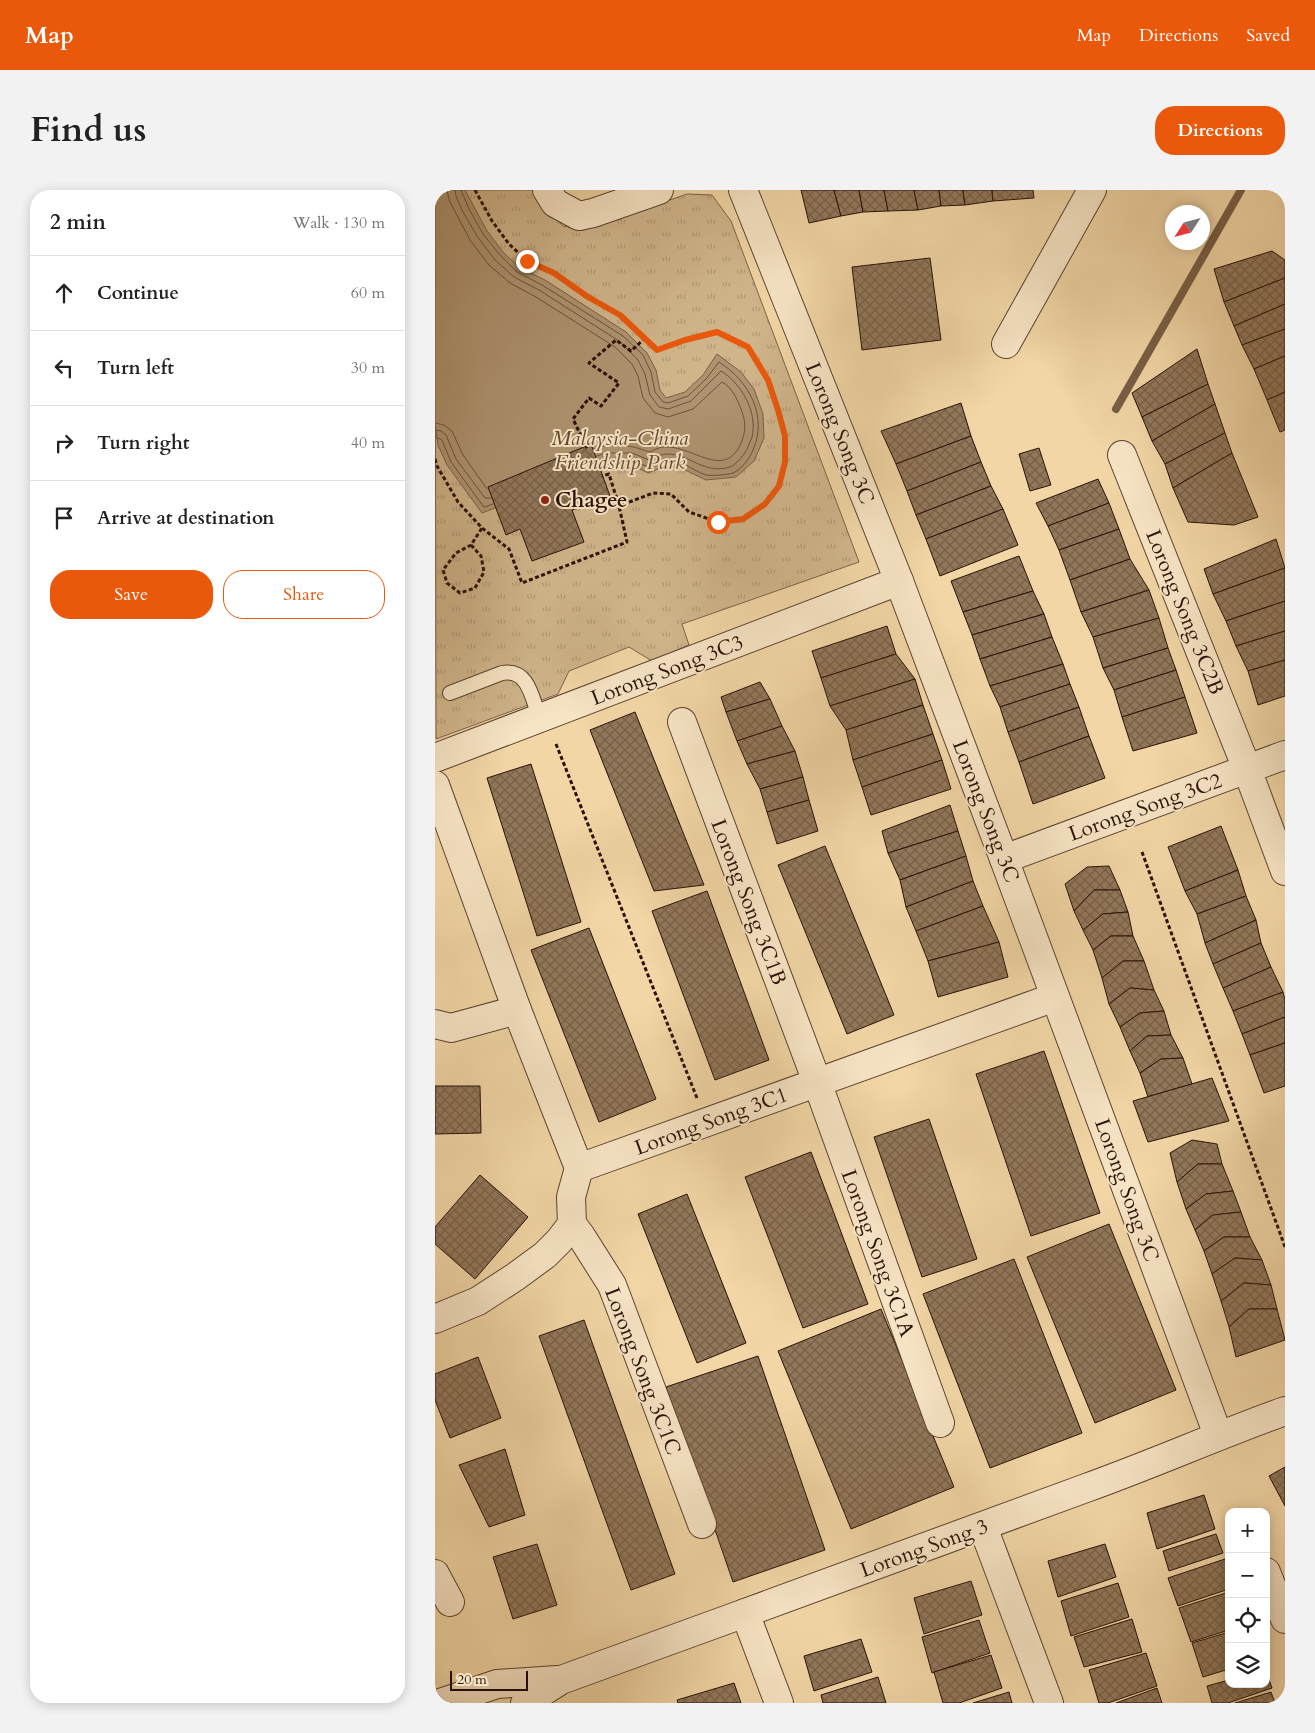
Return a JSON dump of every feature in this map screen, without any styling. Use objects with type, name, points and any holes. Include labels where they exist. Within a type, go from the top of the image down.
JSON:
[{"type":"street","points":[[547,190],[555,203],[579,216],[659,190]]},
{"type":"street","name":"Lorong Song 3C","points":[[743,190],[899,581],[1005,859],[1218,1435]]},
{"type":"street","points":[[1006,344],[1092,190]]},
{"type":"street","name":"Lorong Song 3C2B","points":[[1122,455],[1247,769],[1285,871]]},
{"type":"street","name":"Lorong Song 3C3","points":[[435,758],[899,581]]},
{"type":"street","name":"Lorong Song 3C1B","points":[[682,722],[817,1082]]},
{"type":"street","name":"Lorong Song 3C2","points":[[1005,859],[1285,755]]},
{"type":"street","points":[[435,785],[517,1010],[579,1168],[571,1196],[572,1224],[559,1241],[545,1255],[478,1301],[435,1319]]},
{"type":"street","name":"Lorong Song 3C1","points":[[579,1168],[1055,997]]},
{"type":"street","points":[[435,1024],[451,1028],[517,1010]]},
{"type":"street","name":"Lorong Song 3C1A","points":[[817,1082],[940,1423]]},
{"type":"street","name":"Lorong Song 3C1C","points":[[572,1224],[586,1242],[612,1285],[702,1524]]},
{"type":"street","name":"Lorong Song 3","points":[[525,1703],[561,1680],[983,1527],[1092,1486],[1218,1435],[1285,1411]]},
{"type":"street","points":[[983,1527],[1049,1703]]},
{"type":"street","points":[[435,1574],[450,1602]]},
{"type":"street","points":[[1270,1582],[1285,1619]]},
{"type":"street","points":[[745,1613],[779,1703]]},
{"type":"street","name":"Lorong Song 3","points":[[440,1703],[497,1684],[561,1680]]},
{"type":"lane","points":[[450,693],[502,673],[517,673],[527,684],[540,719]]},
{"type":"path","points":[[475,190],[492,221],[509,244],[527,261],[554,273],[588,297],[620,315],[657,350],[685,340],[717,332],[748,347],[768,380],[785,436],[785,462],[779,486],[765,504],[743,519],[718,522],[689,512],[671,494],[653,493],[619,506]]},
{"type":"path","points":[[587,448],[573,419],[589,398],[601,406],[619,383],[589,363],[616,340],[631,351],[645,338]]},
{"type":"path","points":[[435,459],[437,466],[458,502],[482,528],[509,549],[522,583],[627,542],[609,474],[602,476]]},
{"type":"path","points":[[471,545],[481,556],[484,572],[475,588],[460,592],[447,583],[443,570],[456,553],[471,545],[482,528]]},
{"type":"path","points":[[556,744],[707,1122]]},
{"type":"path","points":[[1142,852],[1285,1247]]},
{"type":"green space","name":"Malaysia-China Friendship Park","points":[[435,190],[535,190],[544,205],[563,226],[584,230],[687,194],[712,195],[731,221],[859,562],[682,624],[689,645],[652,661],[629,647],[569,671],[558,694],[436,739]]},
{"type":"water","points":[[435,190],[465,190],[487,231],[503,252],[520,268],[545,280],[626,332],[647,353],[656,370],[660,390],[666,398],[685,392],[703,375],[717,354],[741,372],[754,389],[763,414],[764,438],[754,461],[736,477],[706,480],[685,470],[667,465],[648,473],[632,465],[608,464],[482,513],[447,465],[438,445],[435,423]]},
{"type":"building","points":[[801,190],[834,190],[841,216],[809,223]]},
{"type":"building","points":[[834,190],[859,190],[863,212],[841,216]]},
{"type":"building","points":[[859,190],[884,190],[888,211],[863,212]]},
{"type":"building","points":[[884,190],[914,190],[918,210],[888,211]]},
{"type":"building","points":[[914,190],[939,190],[941,206],[918,210]]},
{"type":"building","points":[[939,190],[963,190],[965,205],[941,206]]},
{"type":"building","points":[[963,190],[992,190],[993,201],[965,205]]},
{"type":"building","points":[[992,190],[1033,190],[1034,198],[993,201]]},
{"type":"building","points":[[1272,251],[1285,260],[1285,278],[1224,302],[1214,269]]},
{"type":"building","points":[[930,258],[941,340],[862,350],[852,267]]},
{"type":"building","points":[[1285,278],[1285,304],[1234,326],[1224,302]]},
{"type":"building","points":[[1285,304],[1285,329],[1242,345],[1234,326]]},
{"type":"building","points":[[1285,329],[1285,356],[1254,369],[1242,345]]},
{"type":"building","points":[[1197,349],[1208,384],[1142,417],[1132,393]]},
{"type":"building","points":[[1285,356],[1285,392],[1267,400],[1254,369]]},
{"type":"building","points":[[1208,384],[1215,404],[1152,441],[1142,417]]},
{"type":"building","points":[[1285,392],[1285,430],[1280,432],[1267,400]]},
{"type":"building","points":[[961,403],[971,436],[896,464],[881,431]]},
{"type":"building","points":[[1215,404],[1225,433],[1165,464],[1152,441]]},
{"type":"building","points":[[1225,433],[1232,453],[1173,488],[1165,464]]},
{"type":"building","points":[[971,436],[981,462],[907,491],[896,464]]},
{"type":"building","points":[[591,444],[610,496],[572,510],[584,542],[532,561],[520,529],[506,535],[488,487]]},
{"type":"building","points":[[1039,448],[1051,485],[1030,491],[1019,454]]},
{"type":"building","points":[[1232,453],[1258,517],[1234,525],[1188,522],[1173,488]]},
{"type":"building","points":[[981,462],[991,486],[916,515],[907,491]]},
{"type":"building","points":[[1098,479],[1109,503],[1048,526],[1036,503]]},
{"type":"building","points":[[991,486],[1003,509],[926,539],[916,515]]},
{"type":"building","points":[[1109,503],[1119,529],[1059,550],[1048,526]]},
{"type":"building","points":[[1003,509],[1018,545],[940,576],[926,539]]},
{"type":"building","points":[[1119,529],[1130,559],[1070,580],[1059,550]]},
{"type":"building","points":[[1276,539],[1285,568],[1213,594],[1204,569]]},
{"type":"building","points":[[1019,556],[1033,591],[963,612],[951,581]]},
{"type":"building","points":[[1130,559],[1149,590],[1081,612],[1070,580]]},
{"type":"building","points":[[1285,568],[1285,601],[1226,621],[1213,594]]},
{"type":"building","points":[[1149,590],[1159,618],[1093,637],[1081,612]]},
{"type":"building","points":[[1033,591],[1044,614],[972,635],[963,612]]},
{"type":"building","points":[[1285,601],[1285,631],[1236,646],[1226,621]]},
{"type":"building","points":[[1044,614],[1052,637],[980,659],[972,635]]},
{"type":"building","points":[[1159,618],[1168,648],[1103,668],[1093,637]]},
{"type":"building","points":[[887,626],[896,654],[821,678],[812,651]]},
{"type":"building","points":[[1285,631],[1285,660],[1248,671],[1236,646]]},
{"type":"building","points":[[1052,637],[1063,664],[990,686],[980,659]]},
{"type":"building","points":[[1168,648],[1176,670],[1114,690],[1103,668]]},
{"type":"building","points":[[896,654],[915,679],[830,706],[821,678]]},
{"type":"building","points":[[1285,660],[1285,696],[1258,705],[1248,671]]},
{"type":"building","points":[[1063,664],[1070,684],[1000,707],[990,686]]},
{"type":"building","points":[[1176,670],[1185,697],[1122,717],[1114,690]]},
{"type":"building","points":[[915,679],[923,705],[846,730],[830,706]]},
{"type":"building","points":[[760,682],[770,699],[726,712],[721,697]]},
{"type":"building","points":[[1070,684],[1079,707],[1008,732],[1000,707]]},
{"type":"building","points":[[1185,697],[1197,733],[1133,751],[1122,717]]},
{"type":"building","points":[[770,699],[782,726],[737,741],[726,712]]},
{"type":"building","points":[[923,705],[933,734],[853,760],[846,730]]},
{"type":"building","points":[[1079,707],[1089,736],[1019,762],[1008,732]]},
{"type":"building","points":[[635,712],[704,885],[654,891],[590,730]]},
{"type":"building","points":[[782,726],[795,751],[747,764],[737,741]]},
{"type":"building","points":[[933,734],[942,760],[862,787],[853,760]]},
{"type":"building","points":[[1089,736],[1105,778],[1033,804],[1019,762]]},
{"type":"building","points":[[795,751],[803,777],[760,789],[747,764]]},
{"type":"building","points":[[942,760],[951,789],[871,815],[862,787]]},
{"type":"building","points":[[531,764],[581,922],[537,936],[487,778]]},
{"type":"building","points":[[803,777],[809,800],[767,812],[760,789]]},
{"type":"building","points":[[809,800],[818,831],[777,844],[767,812]]},
{"type":"building","points":[[950,805],[958,831],[888,853],[882,831]]},
{"type":"building","points":[[1221,826],[1238,870],[1185,891],[1168,847]]},
{"type":"building","points":[[958,831],[966,856],[900,880],[888,853]]},
{"type":"building","points":[[825,846],[894,1015],[847,1034],[778,865]]},
{"type":"building","points":[[966,856],[973,881],[906,907],[900,880]]},
{"type":"building","points":[[1109,866],[1120,890],[1094,890],[1074,911],[1065,884],[1087,867]]},
{"type":"building","points":[[1238,870],[1246,896],[1197,914],[1185,891]]},
{"type":"building","points":[[973,881],[983,906],[916,931],[906,907]]},
{"type":"building","points":[[1094,890],[1120,890],[1128,912],[1103,914],[1083,930],[1074,911]]},
{"type":"building","points":[[707,891],[769,1060],[715,1080],[652,911]]},
{"type":"building","points":[[1246,896],[1256,920],[1205,943],[1197,914]]},
{"type":"building","points":[[983,906],[999,942],[928,961],[916,931]]},
{"type":"building","points":[[1128,912],[1133,936],[1111,936],[1093,950],[1083,930],[1103,914]]},
{"type":"building","points":[[1256,920],[1261,943],[1213,964],[1205,943]]},
{"type":"building","points":[[589,928],[656,1099],[599,1122],[531,950]]},
{"type":"building","points":[[1111,936],[1133,936],[1144,961],[1123,961],[1102,978],[1093,950]]},
{"type":"building","points":[[999,942],[1008,977],[938,997],[928,961]]},
{"type":"building","points":[[1261,943],[1271,967],[1223,988],[1213,964]]},
{"type":"building","points":[[1123,961],[1144,961],[1154,990],[1130,988],[1109,1004],[1102,978]]},
{"type":"building","points":[[1271,967],[1283,992],[1233,1011],[1223,988]]},
{"type":"building","points":[[1130,988],[1154,990],[1164,1011],[1140,1013],[1120,1027],[1109,1004]]},
{"type":"building","points":[[1283,992],[1285,1017],[1242,1034],[1233,1011]]},
{"type":"building","points":[[1164,1011],[1171,1035],[1147,1036],[1130,1051],[1120,1027],[1140,1013]]},
{"type":"building","points":[[1285,1017],[1285,1043],[1250,1055],[1242,1034]]},
{"type":"building","points":[[1171,1035],[1183,1058],[1161,1059],[1140,1073],[1130,1051],[1147,1036]]},
{"type":"building","points":[[1285,1043],[1285,1086],[1264,1093],[1250,1055]]},
{"type":"building","points":[[1044,1051],[1100,1213],[1031,1236],[976,1074]]},
{"type":"building","points":[[1183,1058],[1192,1084],[1148,1097],[1140,1073],[1161,1059]]},
{"type":"building","points":[[1212,1078],[1229,1121],[1148,1142],[1133,1101]]},
{"type":"building","points":[[435,1086],[480,1086],[481,1133],[435,1134]]},
{"type":"building","points":[[929,1119],[977,1259],[922,1277],[874,1137]]},
{"type":"building","points":[[1192,1140],[1217,1144],[1222,1164],[1198,1164],[1177,1182],[1170,1153]]},
{"type":"building","points":[[811,1152],[868,1304],[803,1328],[745,1177]]},
{"type":"building","points":[[1198,1164],[1222,1164],[1233,1191],[1206,1194],[1186,1209],[1177,1182]]},
{"type":"building","points":[[480,1175],[528,1217],[475,1279],[435,1244],[435,1227]]},
{"type":"building","points":[[1233,1191],[1241,1212],[1213,1215],[1195,1230],[1186,1209],[1206,1194]]},
{"type":"building","points":[[687,1194],[746,1343],[697,1363],[638,1214]]},
{"type":"building","points":[[1241,1212],[1250,1237],[1224,1237],[1204,1251],[1195,1230],[1213,1215]]},
{"type":"building","points":[[1109,1224],[1176,1390],[1095,1423],[1027,1257]]},
{"type":"building","points":[[1224,1237],[1250,1237],[1262,1260],[1235,1258],[1212,1274],[1204,1251]]},
{"type":"building","points":[[1235,1258],[1262,1260],[1271,1285],[1244,1283],[1221,1301],[1212,1274]]},
{"type":"building","points":[[1014,1259],[1082,1433],[990,1468],[923,1294]]},
{"type":"building","points":[[1244,1283],[1271,1285],[1277,1309],[1249,1309],[1229,1327],[1221,1301]]},
{"type":"building","points":[[881,1309],[954,1487],[851,1529],[778,1351]]},
{"type":"building","points":[[1249,1309],[1277,1309],[1285,1340],[1236,1357],[1229,1327]]},
{"type":"building","points":[[584,1320],[675,1574],[631,1590],[539,1336]]},
{"type":"building","points":[[758,1356],[825,1550],[733,1582],[666,1387]]},
{"type":"building","points":[[478,1357],[501,1418],[450,1438],[435,1400],[435,1374]]},
{"type":"building","points":[[505,1449],[525,1515],[489,1527],[459,1465]]},
{"type":"building","points":[[1285,1467],[1285,1506],[1269,1476]]},
{"type":"building","points":[[1204,1495],[1215,1529],[1157,1549],[1147,1513]]},
{"type":"building","points":[[1216,1534],[1223,1553],[1169,1571],[1163,1551]]},
{"type":"building","points":[[537,1544],[557,1605],[513,1619],[493,1557]]},
{"type":"building","points":[[1105,1544],[1116,1577],[1058,1597],[1048,1561]]},
{"type":"building","points":[[1225,1559],[1225,1590],[1178,1606],[1168,1578]]},
{"type":"building","points":[[971,1581],[982,1615],[924,1634],[914,1598]]},
{"type":"building","points":[[1118,1583],[1129,1617],[1071,1636],[1061,1601]]},
{"type":"building","points":[[1225,1593],[1225,1631],[1191,1642],[1179,1608]]},
{"type":"building","points":[[1132,1619],[1142,1652],[1084,1667],[1074,1637]]},
{"type":"building","points":[[979,1620],[990,1653],[932,1673],[922,1637]]},
{"type":"building","points":[[1225,1633],[1225,1670],[1203,1677],[1192,1643]]},
{"type":"building","points":[[861,1639],[872,1672],[814,1691],[804,1656]]},
{"type":"building","points":[[1146,1653],[1157,1686],[1108,1703],[1099,1703],[1089,1670]]},
{"type":"building","points":[[991,1655],[1002,1688],[959,1703],[943,1703],[934,1672]]},
{"type":"building","points":[[878,1677],[886,1703],[823,1703],[821,1695]]},
{"type":"building","points":[[1225,1681],[1225,1688],[1270,1688],[1270,1682],[1272,1688],[1228,1703],[1212,1703],[1207,1686]]},
{"type":"building","points":[[734,1683],[741,1703],[678,1703],[677,1700]]},
{"type":"building","points":[[1157,1688],[1162,1703],[1116,1703]]},
{"type":"building","points":[[1009,1692],[1012,1703],[973,1703]]},
{"type":"building","points":[[1271,1692],[1275,1703],[1235,1703]]},
{"type":"waterway","points":[[1116,409],[1241,190]]},
{"type":"place","name":"Chagee","points":[[545,500]]},
{"type":"route","points":[[527,261],[554,273],[588,297],[620,315],[657,350],[685,340],[717,332],[748,347],[768,380],[778,410],[785,436],[785,462],[779,486],[765,504],[743,519],[718,522]]}]
